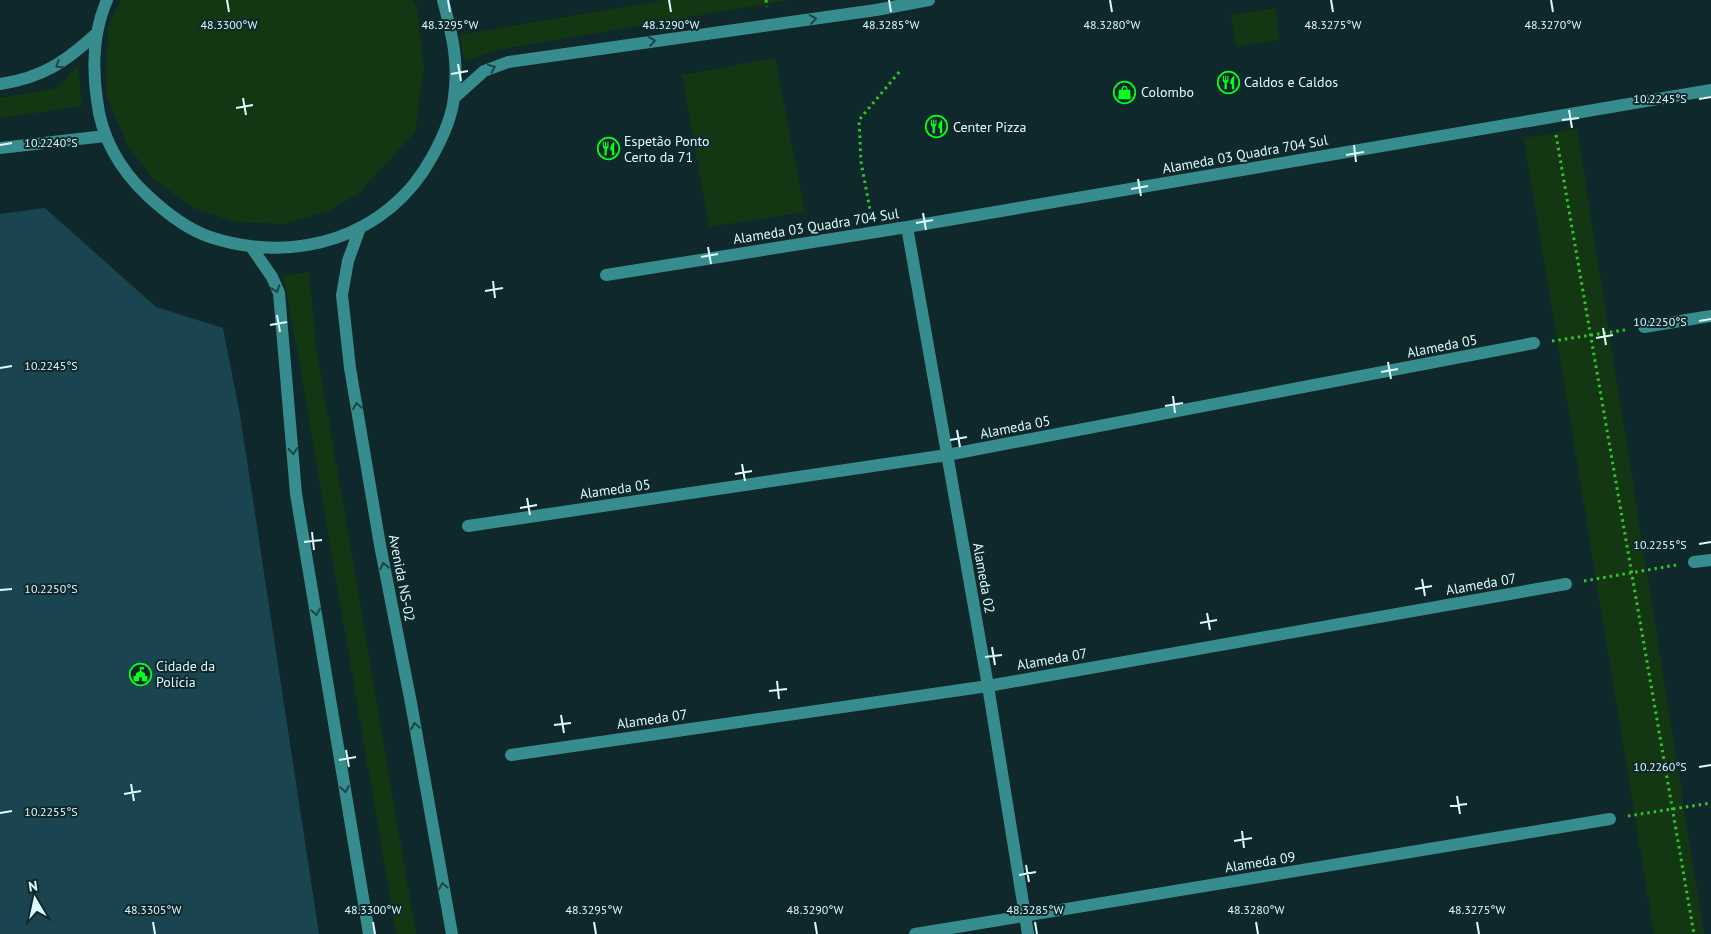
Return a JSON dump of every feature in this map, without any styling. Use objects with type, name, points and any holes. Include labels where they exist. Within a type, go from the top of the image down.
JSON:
[{"type":"street","points":[[107,0],[96,34],[93,72],[98,110],[105,136],[119,163],[135,184],[168,215],[208,236],[252,248],[289,248],[326,242],[360,228],[394,205],[423,174],[442,138],[454,98],[456,47],[443,0]]},
{"type":"street","points":[[454,98],[484,72],[508,62],[876,10],[929,0]]},
{"type":"street","points":[[0,84],[50,70],[70,57],[96,34]]},
{"type":"street","name":"Alameda 03 Quadra 704 Sul","points":[[606,275],[907,227],[1711,90]]},
{"type":"street","points":[[0,148],[105,136]]},
{"type":"street","name":"Alameda 02","points":[[907,227],[988,686],[1028,934]]},
{"type":"street","name":"Avenida NS-02","points":[[360,228],[348,261],[342,295],[350,368],[380,546],[411,703],[452,934]]},
{"type":"street","points":[[252,248],[272,277],[279,293],[296,494],[369,934]]},
{"type":"street","points":[[1644,326],[1711,316]]},
{"type":"street","name":"Alameda 05","points":[[468,526],[947,455],[1534,344]]},
{"type":"street","points":[[1694,562],[1711,560]]},
{"type":"street","name":"Alameda 07","points":[[512,754],[988,686],[1566,584]]},
{"type":"street","name":"Alameda 09","points":[[915,934],[1610,819]]},
{"type":"path","points":[[874,232],[861,162],[859,120],[900,72]]},
{"type":"path","points":[[1553,117],[1694,934]]},
{"type":"path","points":[[1534,344],[1644,326]]},
{"type":"path","points":[[1566,584],[1694,562]]},
{"type":"path","points":[[1610,819],[1711,802]]},
{"type":"green space","points":[[121,0],[412,0],[417,7],[424,68],[415,132],[359,193],[326,212],[283,224],[235,222],[194,208],[152,178],[128,146],[106,95],[108,26]]},
{"type":"green space","points":[[664,0],[790,0],[502,49],[464,61],[460,35]]},
{"type":"green space","points":[[1275,8],[1280,40],[1236,47],[1231,15]]},
{"type":"green space","points":[[775,58],[805,212],[709,227],[682,75]]},
{"type":"green space","points":[[78,65],[82,106],[0,118],[0,98],[57,88]]},
{"type":"green space","points":[[1577,129],[1704,934],[1654,934],[1524,138]]},
{"type":"green space","points":[[309,272],[316,345],[416,934],[396,934],[301,371],[283,276]]},
{"type":"building","name":"Cidade da Polícia","points":[[45,208],[156,307],[223,328],[240,415],[319,934],[0,934],[0,214]]},
{"type":"place","name":"Caldos e Caldos","points":[[1228,82]]},
{"type":"place","name":"Colombo","points":[[1125,92]]},
{"type":"place","name":"Center Pizza","points":[[937,127]]},
{"type":"place","name":"Espetão Ponto Certo da 71","points":[[608,149]]},
{"type":"place","name":"Cidade da Polícia","points":[[140,674]]}]
